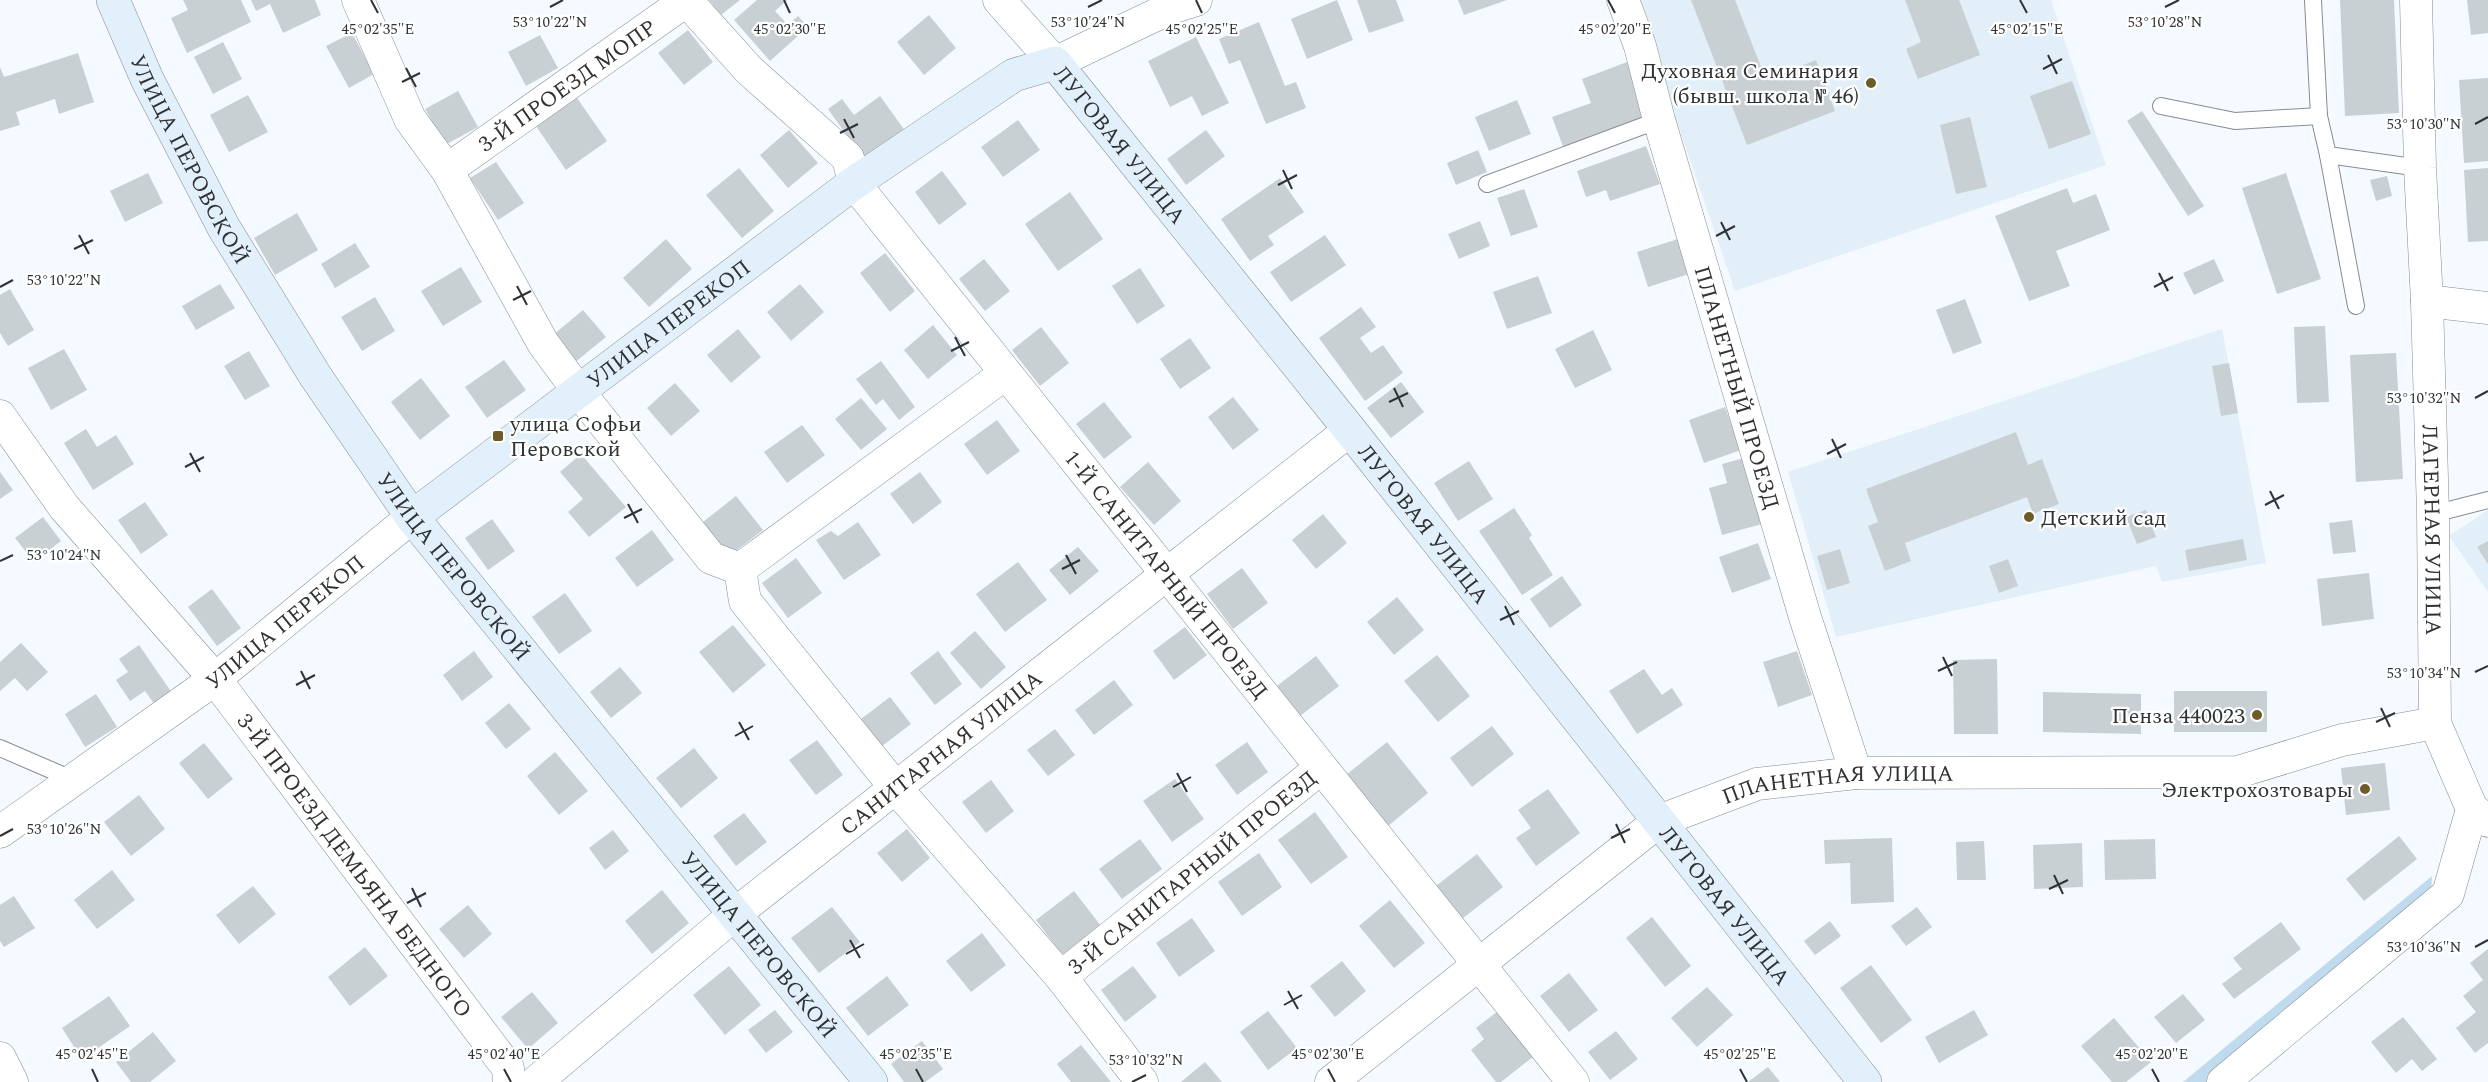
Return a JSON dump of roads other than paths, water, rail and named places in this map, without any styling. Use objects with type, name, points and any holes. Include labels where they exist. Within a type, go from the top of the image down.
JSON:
[{"type":"main road","name":"УЛИЦА ПЕРОВСКОЙ","points":[[113,0],[147,79],[224,228],[316,377],[412,517],[871,1082]]},
{"type":"main road","name":"УЛИЦА ПЕРЕКОП","points":[[412,517],[854,183],[1014,75],[1055,63]]},
{"type":"main road","name":"ЛУГОВАЯ УЛИЦА","points":[[1055,63],[1350,430],[1865,1082]]},
{"type":"street","points":[[358,0],[410,118],[447,170],[543,343],[579,392],[711,558],[740,569]]},
{"type":"street","name":"3-Й ПРОЕЗД МОПР","points":[[447,170],[687,0]]},
{"type":"street","name":"1-Й САНИТАРНЫЙ ПРОЕЗД","points":[[687,0],[749,70],[848,159],[854,183],[1573,1082]]},
{"type":"street","name":"ЛУГОВАЯ УЛИЦА","points":[[999,0],[1055,63]]},
{"type":"street","name":"УЛИЦА ПЕРЕКОП","points":[[1055,63],[1168,9],[1196,0]]},
{"type":"street","name":"ПЛАНЕТНЫЙ ПРОЕЗД","points":[[1623,0],[1640,46],[1659,120],[1805,617],[1856,773]]},
{"type":"street","name":"ЛАГЕРНАЯ УЛИЦА","points":[[2416,0],[2433,514],[2435,723]]},
{"type":"street","points":[[2427,301],[2488,308]]},
{"type":"street","points":[[740,569],[1005,374]]},
{"type":"street","name":"3-Й ПРОЕЗД ДЕМЬЯНА БЕДНОГО","points":[[0,416],[64,507],[215,679],[508,1068],[509,1082]]},
{"type":"street","name":"САНИТАРНАЯ УЛИЦА","points":[[536,1082],[735,914],[1350,430]]},
{"type":"street","name":"УЛИЦА ПЕРЕКОП","points":[[0,832],[215,679],[412,517]]},
{"type":"street","points":[[740,569],[745,601],[895,787],[1061,977],[1142,1082]]},
{"type":"street","points":[[2223,1082],[2448,894],[2483,810],[2435,723]]},
{"type":"street","name":"ПЛАНЕТНАЯ УЛИЦА","points":[[1332,1082],[1659,820],[1757,784],[1856,773],[2238,772],[2342,740],[2435,723]]},
{"type":"street","name":"3-Й САНИТАРНЫЙ ПРОЕЗД","points":[[1061,977],[1321,768]]},
{"type":"street","points":[[0,1058],[12,1082]]},
{"type":"lane","points":[[2313,0],[2319,116],[2356,306]]},
{"type":"lane","points":[[2161,106],[2235,121],[2319,116]]},
{"type":"lane","points":[[1487,184],[1659,120]]},
{"type":"lane","points":[[2328,155],[2420,168]]},
{"type":"lane","points":[[2433,514],[2488,500]]},
{"type":"lane","points":[[0,748],[74,780]]},
{"type":"place","name":"Духовная Семинария (бывш. школа № 46)","points":[[1871,83]]},
{"type":"place","name":"улица Софьи Перовской","points":[[498,436]]},
{"type":"place","name":"Детский сад","points":[[2029,517]]},
{"type":"place","name":"Пенза 440023","points":[[2257,715]]},
{"type":"place","name":"Электрохозтовары","points":[[2365,789]]}]
